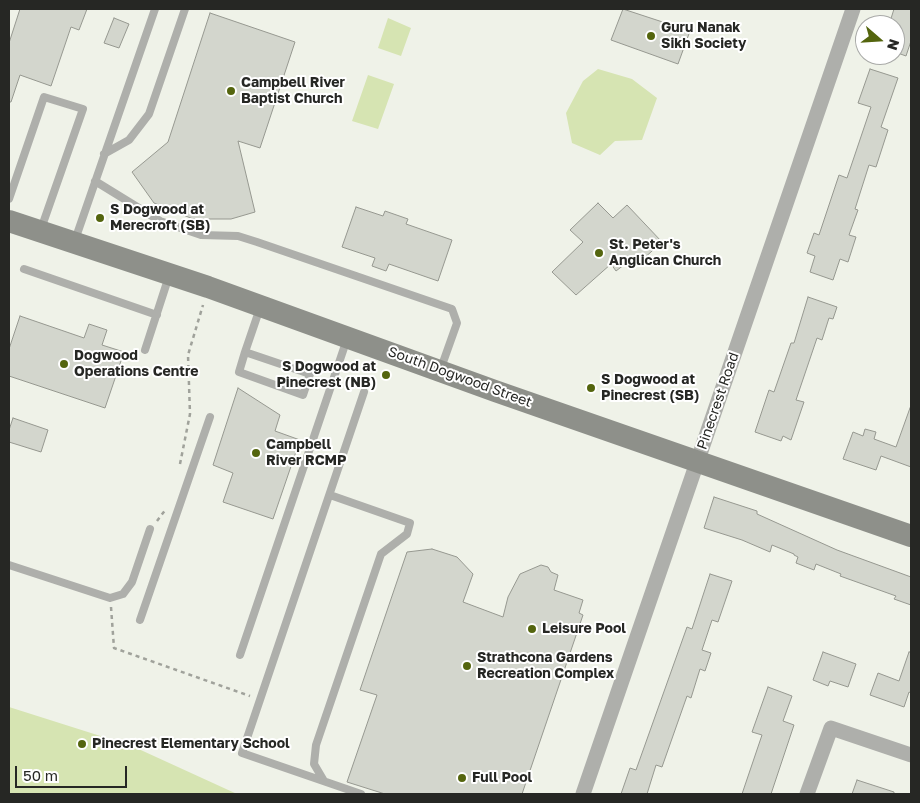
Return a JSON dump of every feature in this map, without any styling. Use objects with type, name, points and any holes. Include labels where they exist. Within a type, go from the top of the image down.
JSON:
[{"type":"main road","name":"South Dogwood Street","points":[[9,221],[41,230],[208,287],[697,462],[911,536]]},
{"type":"street","name":"Pinecrest Road","points":[[583,794],[853,9]]},
{"type":"street","points":[[807,794],[830,728],[911,755]]},
{"type":"lane","points":[[74,242],[155,9]]},
{"type":"lane","points":[[104,154],[129,140],[149,114],[184,9]]},
{"type":"lane","points":[[9,199],[44,97],[83,109],[41,230]]},
{"type":"lane","points":[[95,181],[160,221],[201,235],[238,236],[452,309],[457,323],[440,370]]},
{"type":"lane","points":[[24,270],[157,315]]},
{"type":"lane","points":[[145,350],[170,275]]},
{"type":"lane","points":[[245,352],[310,374],[303,395],[239,372],[245,352],[261,306]]},
{"type":"lane","points":[[240,655],[348,336]]},
{"type":"lane","points":[[361,794],[242,753],[364,392]]},
{"type":"lane","points":[[140,620],[210,417]]},
{"type":"lane","points":[[324,782],[314,764],[316,745],[380,554],[407,534],[410,523],[330,495]]},
{"type":"lane","points":[[9,564],[110,598],[124,594],[132,582],[150,529]]},
{"type":"path","points":[[180,465],[190,414],[188,355],[208,287]]},
{"type":"path","points":[[150,529],[166,508]]},
{"type":"path","points":[[110,598],[114,648],[260,699]]},
{"type":"green space","points":[[388,18],[411,28],[401,56],[378,48]]},
{"type":"green space","points":[[598,69],[632,79],[657,98],[642,140],[615,141],[600,155],[572,143],[566,113],[583,81]]},
{"type":"green space","points":[[368,75],[394,84],[378,129],[352,121]]},
{"type":"green space","name":"Pinecrest Elementary School","points":[[9,707],[132,746],[237,794],[9,794]]},
{"type":"building","points":[[20,9],[87,9],[79,30],[71,27],[51,86],[20,75],[11,102],[9,102],[9,43]]},
{"type":"building","name":"Guru Nanak Sikh Society","points":[[623,9],[690,31],[678,64],[611,40]]},
{"type":"building","points":[[894,9],[911,9],[911,41],[906,56],[905,15],[892,15]]},
{"type":"building","name":"Campbell River Baptist Church","points":[[210,13],[295,42],[260,148],[238,141],[255,212],[231,219],[193,219],[154,203],[132,172],[168,142]]},
{"type":"building","points":[[114,18],[129,24],[119,48],[104,43]]},
{"type":"building","points":[[870,69],[898,78],[881,127],[888,130],[876,167],[869,165],[855,209],[858,210],[849,235],[856,237],[848,262],[840,259],[833,280],[810,272],[815,256],[807,253],[814,233],[819,235],[839,175],[847,178],[871,107],[858,103]]},
{"type":"building","name":"St. Peter's Anglican Church","points":[[598,203],[613,218],[627,205],[662,242],[642,260],[637,255],[616,271],[611,264],[576,295],[552,272],[583,242],[570,230]]},
{"type":"building","points":[[356,207],[383,216],[385,211],[408,219],[406,224],[452,240],[438,281],[389,264],[386,271],[372,266],[375,258],[342,247]]},
{"type":"building","points":[[808,297],[837,307],[833,319],[829,318],[822,340],[817,338],[796,400],[804,402],[791,440],[783,436],[781,441],[755,432],[769,390],[774,392],[791,343],[794,343]]},
{"type":"building","name":"Dogwood Operations Centre","points":[[20,316],[84,338],[89,324],[107,330],[102,345],[124,352],[105,408],[9,376],[9,349]]},
{"type":"building","name":"Campbell River RCMP","points":[[238,388],[280,415],[275,431],[300,440],[273,519],[223,502],[233,473],[213,465]]},
{"type":"building","points":[[910,408],[911,467],[881,456],[876,470],[843,459],[853,432],[863,436],[865,429],[876,432],[874,439],[896,447]]},
{"type":"building","points":[[13,418],[48,430],[41,452],[9,442],[9,430]]},
{"type":"building","points":[[714,497],[757,511],[757,514],[837,550],[911,577],[911,605],[894,599],[896,596],[840,576],[841,574],[816,564],[814,570],[796,563],[798,557],[794,554],[772,545],[770,552],[742,540],[704,528]]},
{"type":"building","name":"Strathcona Gardens Recreation Complex","points":[[432,549],[457,557],[473,574],[463,602],[503,617],[508,597],[520,574],[541,565],[548,567],[551,572],[558,575],[554,590],[583,600],[579,613],[583,615],[522,794],[385,794],[347,782],[377,695],[360,690],[407,552]]},
{"type":"building","points":[[710,574],[732,581],[718,622],[712,620],[702,650],[711,653],[705,671],[700,669],[691,698],[687,696],[662,767],[656,765],[647,794],[621,794],[630,768],[636,770],[687,627],[692,629]]},
{"type":"building","points":[[823,652],[856,664],[848,687],[830,681],[828,686],[813,680]]},
{"type":"building","points":[[909,652],[911,652],[911,693],[909,692],[904,707],[870,695],[878,673],[899,681]]},
{"type":"building","points":[[768,687],[792,696],[783,721],[794,725],[771,794],[742,794],[762,735],[752,732]]},
{"type":"building","points":[[857,780],[894,792],[894,794],[852,794]]},
{"type":"place","name":"Guru Nanak Sikh Society","points":[[651,36]]},
{"type":"place","name":"Campbell River Baptist Church","points":[[231,91]]},
{"type":"place","name":"S Dogwood at Merecroft (SB)","points":[[100,218]]},
{"type":"place","name":"St. Peter's Anglican Church","points":[[599,253]]},
{"type":"place","name":"Dogwood Operations Centre","points":[[64,364]]},
{"type":"place","name":"S Dogwood at Pinecrest (NB)","points":[[386,375]]},
{"type":"place","name":"S Dogwood at Pinecrest (SB)","points":[[591,388]]},
{"type":"place","name":"Campbell River RCMP","points":[[256,453]]},
{"type":"place","name":"Leisure Pool","points":[[532,629]]},
{"type":"place","name":"Strathcona Gardens Recreation Complex","points":[[467,666]]},
{"type":"place","name":"Pinecrest Elementary School","points":[[82,744]]},
{"type":"place","name":"Full Pool","points":[[462,778]]}]
